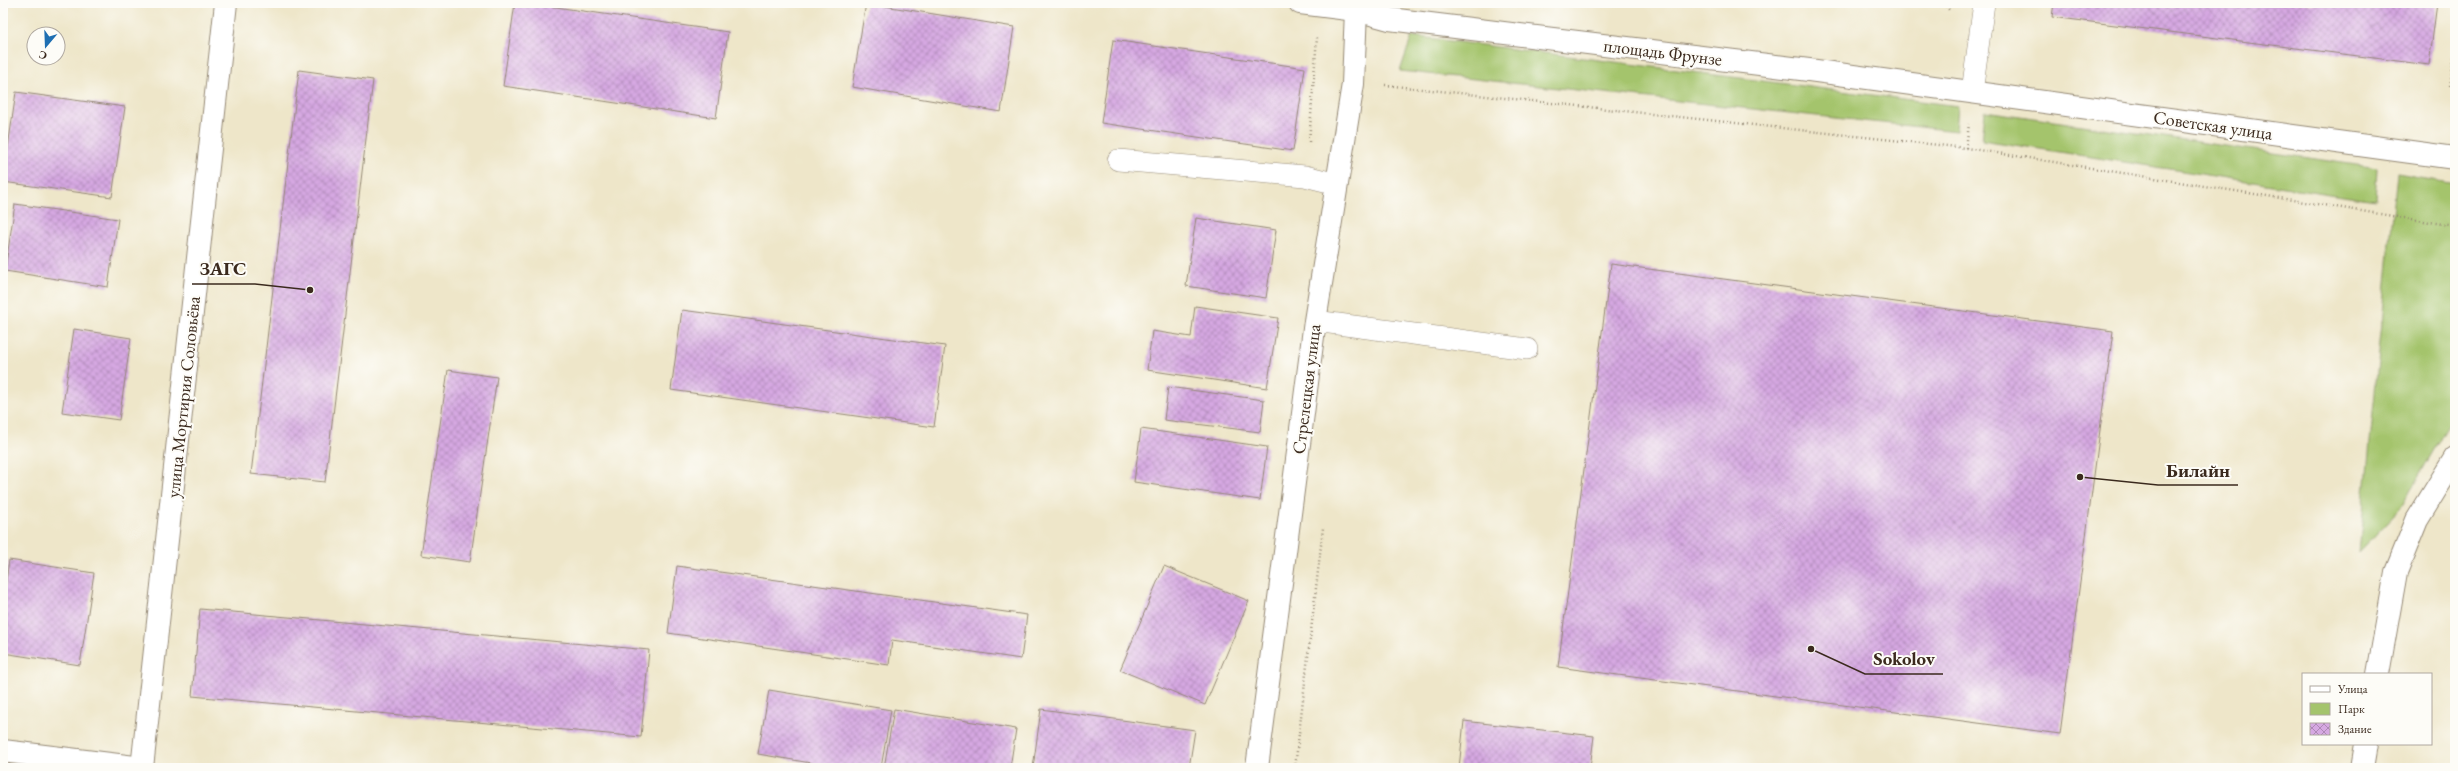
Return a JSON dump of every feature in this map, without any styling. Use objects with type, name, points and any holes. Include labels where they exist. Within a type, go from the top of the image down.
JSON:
[{"type":"street","name":"улица Мортирия Соловьёва","points":[[142,768],[226,3]]},
{"type":"street","points":[[1300,3],[1356,7]]},
{"type":"street","name":"площадь Фрунзе","points":[[1356,7],[1389,19],[1972,92]]},
{"type":"street","name":"Стрелецкая улица","points":[[1257,768],[1315,321],[1353,84],[1356,7]]},
{"type":"street","name":"Советская улица","points":[[1972,92],[2455,158]]},
{"type":"street","points":[[2378,673],[2396,572],[2417,520],[2455,458]]},
{"type":"street","points":[[2362,768],[2366,745]]},
{"type":"street","points":[[3,751],[142,768]]},
{"type":"lane","points":[[1972,92],[1984,3]]},
{"type":"lane","points":[[1118,160],[1305,176],[1337,184]]},
{"type":"lane","points":[[1315,321],[1528,349]]},
{"type":"path","points":[[2450,86],[2455,50]]},
{"type":"path","points":[[1382,93],[1384,78]]},
{"type":"path","points":[[1383,85],[1966,148],[2455,226]]},
{"type":"path","points":[[1295,768],[1324,522]]},
{"type":"green space","points":[[1412,36],[1958,106],[1956,131],[1400,71]]},
{"type":"green space","points":[[1985,111],[2377,168],[2375,201],[1982,140]]},
{"type":"green space","points":[[2397,173],[2455,183],[2455,413],[2400,509],[2359,552]]},
{"type":"building","points":[[515,3],[528,3],[728,32],[716,118],[503,86]]},
{"type":"building","points":[[866,3],[1014,27],[1001,112],[852,87]]},
{"type":"building","points":[[2054,3],[2437,3],[2429,65],[2052,17]]},
{"type":"building","points":[[1113,40],[1305,68],[1293,151],[1101,123]]},
{"type":"building","points":[[299,70],[373,80],[325,482],[251,474]]},
{"type":"building","points":[[16,92],[125,107],[112,197],[3,182]]},
{"type":"building","points":[[15,204],[118,219],[108,287],[5,271]]},
{"type":"building","points":[[1196,218],[1276,230],[1266,298],[1186,286]]},
{"type":"building","points":[[1611,264],[2113,331],[2060,734],[1558,667]]},
{"type":"building","points":[[1195,306],[1278,318],[1267,388],[1147,370],[1152,331],[1191,337]]},
{"type":"building","points":[[682,310],[945,346],[934,427],[671,390]]},
{"type":"building","points":[[74,329],[131,338],[119,420],[62,412]]},
{"type":"building","points":[[448,370],[497,377],[470,562],[421,555]]},
{"type":"building","points":[[1168,387],[1264,400],[1260,432],[1164,420]]},
{"type":"building","points":[[1141,429],[1267,447],[1260,500],[1134,482]]},
{"type":"building","points":[[9,560],[94,573],[80,665],[3,653],[3,602]]},
{"type":"building","points":[[677,566],[1027,615],[1021,659],[892,640],[889,665],[668,633]]},
{"type":"building","points":[[1164,566],[1249,601],[1205,705],[1120,670]]},
{"type":"building","points":[[200,609],[649,650],[641,737],[192,696]]},
{"type":"building","points":[[769,690],[891,710],[881,768],[840,768],[758,754]]},
{"type":"building","points":[[894,709],[1016,729],[1010,768],[884,768]]},
{"type":"building","points":[[1041,709],[1195,730],[1189,768],[1033,768]]},
{"type":"building","points":[[1464,721],[1594,736],[1590,768],[1459,768]]},
{"type":"place","name":"ЗАГС","points":[[310,290]]},
{"type":"place","name":"Билайн","points":[[2080,477]]},
{"type":"place","name":"Sokolov","points":[[1811,649]]}]
